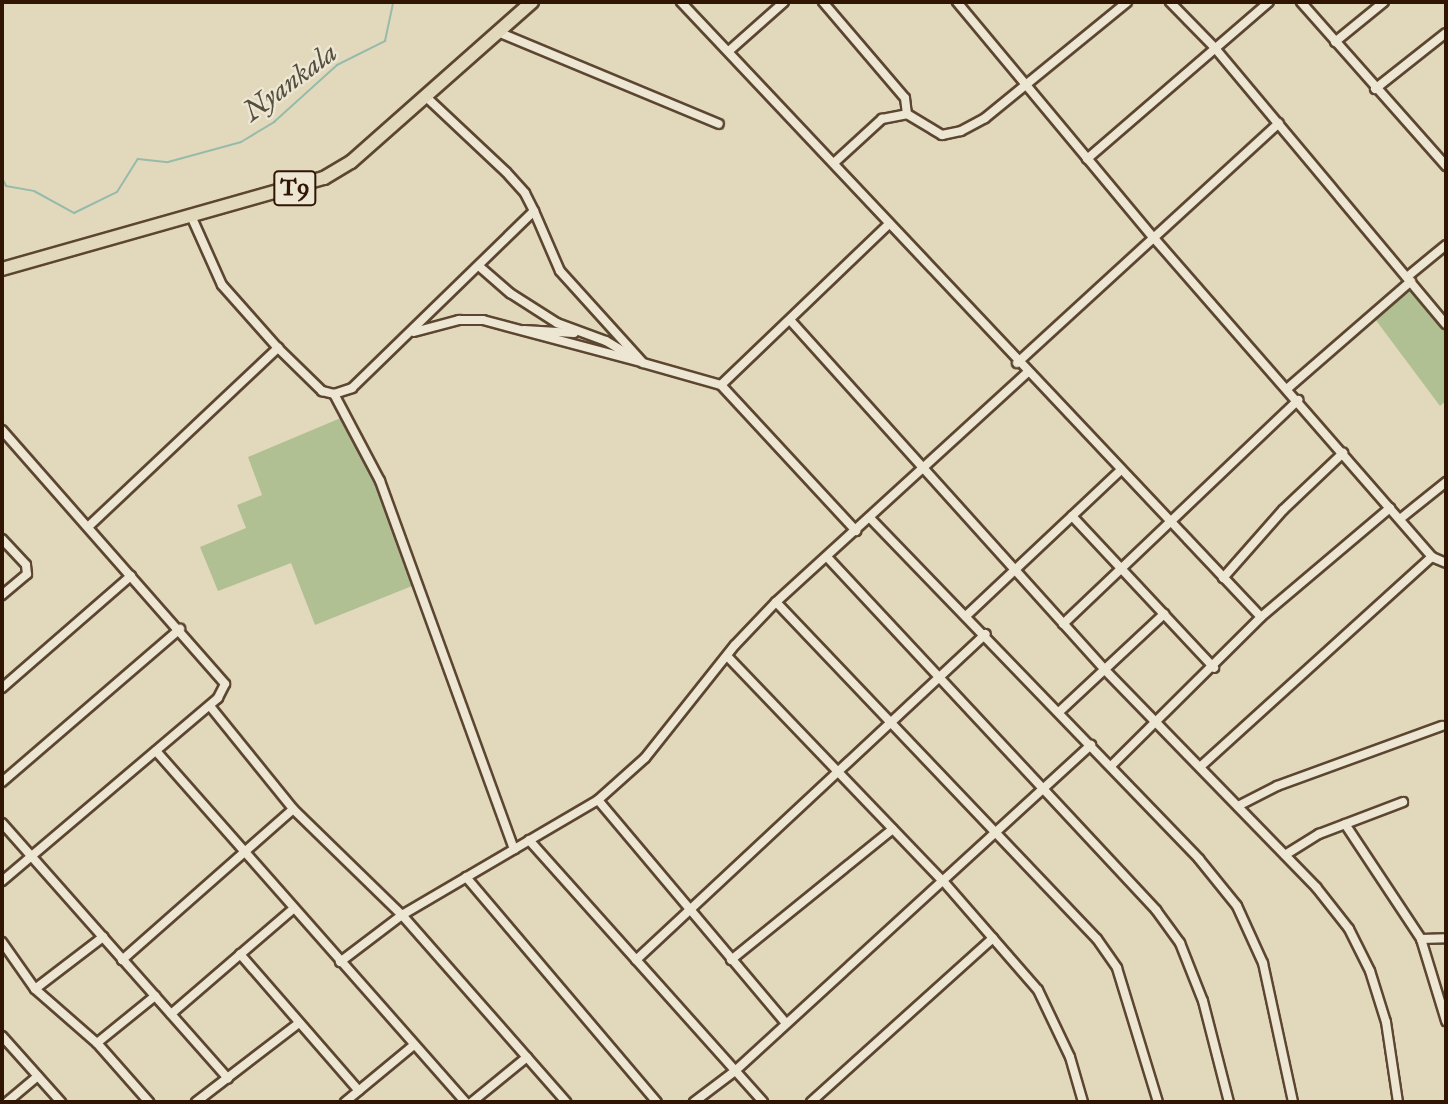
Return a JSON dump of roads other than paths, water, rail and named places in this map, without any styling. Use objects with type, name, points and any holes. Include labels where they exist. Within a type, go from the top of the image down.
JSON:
[{"type":"highway","name":"T9","points":[[2,269],[192,218],[324,178],[351,162],[532,2]]},
{"type":"street","points":[[681,2],[835,162],[888,225],[1017,363],[1261,617]]},
{"type":"street","points":[[730,50],[784,2]]},
{"type":"street","points":[[823,2],[905,98],[907,114]]},
{"type":"street","points":[[957,2],[1153,237],[1288,388],[1432,557],[1446,563]]},
{"type":"street","points":[[835,162],[876,123],[907,114],[942,135],[961,131],[1025,86],[1127,2]]},
{"type":"street","points":[[1170,2],[1214,47],[1446,324]]},
{"type":"street","points":[[1087,159],[1269,2]]},
{"type":"street","points":[[1301,2],[1446,166]]},
{"type":"street","points":[[1335,42],[1384,2]]},
{"type":"street","points":[[498,32],[719,124]]},
{"type":"street","points":[[1376,89],[1446,33]]},
{"type":"street","points":[[426,97],[506,173],[534,211],[560,271],[638,361]]},
{"type":"street","points":[[1017,363],[1279,124]]},
{"type":"street","points":[[192,218],[222,285],[278,348],[322,391],[334,394],[352,388],[480,267],[534,211]]},
{"type":"street","points":[[721,385],[888,225]]},
{"type":"street","points":[[1288,388],[1446,245]]},
{"type":"street","points":[[480,267],[510,293],[565,327],[606,341],[638,361]]},
{"type":"street","points":[[408,335],[471,318],[721,385],[856,531]]},
{"type":"street","points":[[790,320],[1105,670],[1285,855],[1349,929],[1370,971],[1390,1038],[1398,1102]]},
{"type":"street","points":[[518,330],[583,332]]},
{"type":"street","points":[[89,526],[278,348]]},
{"type":"street","points":[[340,962],[402,915],[598,800],[645,758],[727,656],[776,602],[1027,373]]},
{"type":"street","points":[[334,394],[380,481],[514,849]]},
{"type":"street","points":[[1063,624],[1298,400]]},
{"type":"street","points":[[2,430],[180,629],[225,684],[210,706],[2,881]]},
{"type":"street","points":[[1223,578],[1283,510],[1343,453]]},
{"type":"street","points":[[967,615],[1121,470]]},
{"type":"street","points":[[1400,519],[1446,482]]},
{"type":"street","points":[[1111,766],[1214,668],[1261,617],[1390,508]]},
{"type":"street","points":[[1072,516],[1214,668]]},
{"type":"street","points":[[870,518],[967,615],[1199,859],[1253,933],[1293,1102]]},
{"type":"street","points":[[2,539],[26,565],[27,574],[2,595]]},
{"type":"street","points":[[827,557],[1156,910],[1180,943],[1203,1001],[1229,1102]]},
{"type":"street","points":[[1200,767],[1432,557]]},
{"type":"street","points":[[2,688],[131,576]]},
{"type":"street","points":[[776,602],[1097,939],[1117,968],[1158,1102]]},
{"type":"street","points":[[1059,712],[1164,614]]},
{"type":"street","points":[[2,782],[180,629]]},
{"type":"street","points":[[636,961],[691,914],[986,635]]},
{"type":"street","points":[[727,656],[944,882],[1048,1005],[1083,1102]]},
{"type":"street","points":[[210,706],[293,809],[402,915],[566,1102]]},
{"type":"street","points":[[1238,806],[1277,786],[1442,726]]},
{"type":"street","points":[[694,1102],[735,1071],[785,1022],[944,882],[1091,745]]},
{"type":"street","points":[[156,751],[465,1102]]},
{"type":"street","points":[[598,800],[691,914],[785,1022]]},
{"type":"street","points":[[1285,855],[1345,824],[1403,802]]},
{"type":"street","points":[[122,960],[293,809]]},
{"type":"street","points":[[2,823],[228,1078]]},
{"type":"street","points":[[1345,824],[1420,939],[1446,1020]]},
{"type":"street","points":[[731,960],[893,829]]},
{"type":"street","points":[[529,841],[764,1102]]},
{"type":"street","points":[[466,877],[657,1102]]},
{"type":"street","points":[[171,1014],[293,909]]},
{"type":"street","points":[[35,989],[103,937]]},
{"type":"street","points":[[811,1102],[993,938]]},
{"type":"street","points":[[1420,939],[1446,938]]},
{"type":"street","points":[[2,942],[35,989],[97,1043],[149,1102]]},
{"type":"street","points":[[240,954],[359,1091]]},
{"type":"street","points":[[97,1043],[155,996]]},
{"type":"street","points":[[196,1102],[299,1023]]},
{"type":"street","points":[[2,1036],[61,1102]]},
{"type":"street","points":[[345,1102],[414,1045]]},
{"type":"street","points":[[472,1102],[527,1057]]},
{"type":"street","points":[[7,1102],[38,1076]]},
{"type":"waterway","name":"Nyankala","points":[[2,178],[6,186],[34,191],[74,213],[117,192],[138,159],[168,162],[241,142],[274,122],[337,65],[385,41],[393,2]]}]
